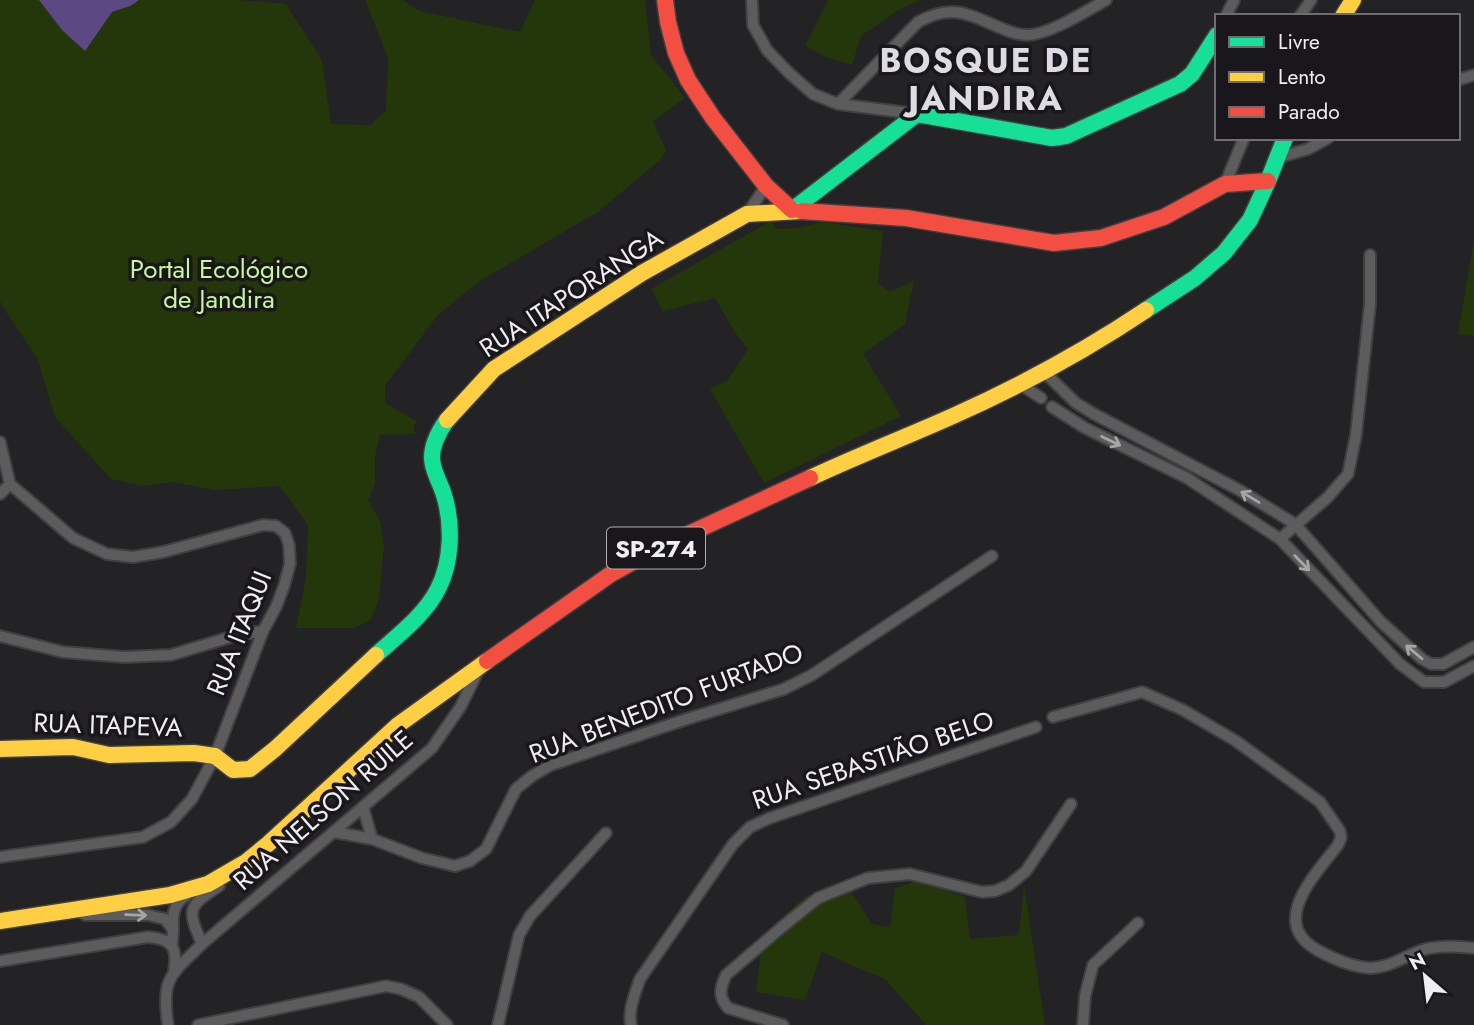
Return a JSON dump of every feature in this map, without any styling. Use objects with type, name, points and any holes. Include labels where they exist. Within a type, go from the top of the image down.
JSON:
[{"type":"street","points":[[665,0],[676,53],[688,80],[713,118],[766,186],[792,210],[917,114]]},
{"type":"street","points":[[752,0],[753,25],[767,50],[813,94],[838,104],[917,114],[1052,138],[1066,136],[1180,84],[1192,74],[1215,38]]},
{"type":"street","points":[[838,104],[918,22],[935,13],[951,11],[977,18],[1014,34],[1028,35],[1042,33],[1106,0]]},
{"type":"street","points":[[1243,140],[1225,184],[1268,181]]},
{"type":"street","name":"SP-274","points":[[0,920],[170,895],[208,884],[246,862],[398,725],[611,574],[656,548],[864,453],[953,416],[1044,372],[1120,328],[1195,278],[1224,253],[1250,220],[1284,140]]},
{"type":"street","points":[[1277,158],[1308,149],[1324,140]]},
{"type":"street","name":"RUA ITAPORANGA","points":[[215,756],[233,770],[250,769],[415,620],[438,590],[452,542],[445,497],[432,463],[435,441],[445,423],[494,369],[642,273],[747,214],[792,210],[906,218],[1054,243],[1101,238],[1164,217],[1225,184]]},
{"type":"street","name":"RUA ITAPORANGA","points":[[747,214],[766,186]]},
{"type":"street","points":[[1280,539],[1328,497],[1348,474],[1356,435],[1370,303],[1370,254]]},
{"type":"street","points":[[1044,372],[1076,402],[1094,414],[1241,491],[1295,524],[1381,622],[1422,659],[1431,664],[1443,664],[1474,647]]},
{"type":"street","points":[[1020,384],[1041,398]]},
{"type":"street","points":[[1052,407],[1085,428],[1187,478],[1280,539],[1399,664],[1424,682],[1444,682],[1474,666]]},
{"type":"street","points":[[0,442],[10,484],[0,494]]},
{"type":"street","name":"RUA ITAQUI","points":[[0,857],[143,837],[171,821],[192,799],[215,756],[263,631],[276,607],[290,564],[285,533],[276,526],[263,525],[163,552],[133,556],[107,554],[73,538],[10,484]]},
{"type":"street","name":"RUA BENEDITO FURTADO","points":[[334,832],[372,839],[439,863],[455,866],[470,861],[486,849],[516,789],[532,776],[551,765],[793,684],[812,675],[992,556]]},
{"type":"street","points":[[0,636],[63,652],[124,657],[171,655],[234,636],[263,631]]},
{"type":"street","name":"RUA NELSON RUILE","points":[[174,971],[202,944],[432,748],[461,706],[481,666]]},
{"type":"street","points":[[1054,717],[1142,692],[1183,710],[1227,736],[1320,802],[1340,831],[1341,838],[1306,887],[1296,915],[1295,926],[1301,938],[1314,949],[1333,958],[1371,968],[1392,964],[1426,949],[1453,945],[1474,948]]},
{"type":"street","name":"RUA SEBASTIÃO BELO","points":[[631,1025],[633,998],[640,979],[733,844],[750,827],[1035,727]]},
{"type":"street","name":"RUA ITAPEVA","points":[[0,748],[73,747],[109,755],[194,752],[215,756]]},
{"type":"street","points":[[783,1025],[728,1008],[719,993],[726,975],[818,898],[868,877],[911,874],[982,892],[1002,888],[1026,871],[1070,804]]},
{"type":"street","points":[[363,807],[372,839]]},
{"type":"street","points":[[498,1025],[519,935],[530,916],[606,833]]},
{"type":"street","points":[[202,944],[193,918],[195,904],[201,897],[238,875],[268,844]]},
{"type":"street","points":[[168,1025],[165,991],[176,961],[172,946],[173,911],[179,900],[208,884]]},
{"type":"street","points":[[43,914],[148,915],[165,919],[173,930]]},
{"type":"street","points":[[1083,1025],[1085,996],[1093,965],[1138,923]]},
{"type":"street","points":[[0,961],[148,937],[165,940],[172,946]]},
{"type":"street","points":[[198,1025],[386,986],[419,997],[447,1025]]},
{"type":"green space","name":"Portal Ecológico de Jandira","points":[[0,0],[238,0],[286,4],[322,60],[331,124],[370,125],[386,110],[388,58],[365,0],[403,0],[419,11],[520,32],[535,0],[645,0],[651,55],[685,98],[653,121],[666,151],[659,161],[598,212],[478,282],[437,316],[385,386],[385,403],[418,422],[413,426],[416,434],[380,435],[375,456],[375,484],[368,500],[380,521],[384,545],[379,599],[371,620],[355,628],[296,628],[306,577],[308,525],[280,486],[214,490],[173,482],[144,486],[111,479],[55,417],[38,360],[0,300]]},
{"type":"green space","points":[[828,0],[921,0],[900,9],[861,36],[852,65],[826,57],[805,46]]},
{"type":"green space","points":[[771,221],[777,229],[822,222],[883,231],[878,283],[890,292],[914,281],[905,324],[863,354],[901,416],[764,483],[710,389],[728,380],[748,349],[715,298],[663,311],[651,289]]},
{"type":"green space","points":[[1474,239],[1474,336],[1458,334]]},
{"type":"green space","points":[[917,881],[965,897],[970,939],[1019,935],[1024,885],[1045,1025],[926,1025],[886,980],[822,952],[805,1000],[756,992],[763,935],[807,895],[850,890],[872,924],[890,927],[895,888]]},
{"type":"shaded area","points":[[39,0],[139,0],[112,12],[85,51],[62,30]]},
{"type":"traffic: fast","points":[[792,210],[917,114],[1052,138],[1066,136],[1180,84],[1192,74],[1215,38]]},
{"type":"traffic: fast","points":[[1146,310],[1195,278],[1224,253],[1250,220],[1284,140]]},
{"type":"traffic: fast","points":[[376,655],[426,608],[443,578],[450,543],[449,518],[432,453],[435,441],[447,420]]},
{"type":"traffic: slow","points":[[1344,14],[1353,0]]},
{"type":"traffic: slow","points":[[447,420],[494,369],[642,273],[747,214],[801,211]]},
{"type":"traffic: slow","points":[[810,478],[1003,393],[1076,354],[1146,310]]},
{"type":"traffic: slow","points":[[0,749],[73,747],[109,755],[194,753],[215,756],[233,770],[250,769],[376,655]]},
{"type":"traffic: slow","points":[[0,921],[170,895],[208,884],[246,862],[398,725],[487,661]]},
{"type":"traffic: jam","points":[[665,0],[676,53],[688,80],[713,118],[766,186],[792,210]]},
{"type":"traffic: jam","points":[[801,211],[906,218],[1054,243],[1101,238],[1164,217],[1225,184],[1268,181]]},
{"type":"traffic: jam","points":[[487,661],[611,574],[656,549],[810,478]]},
{"type":"district","name":"BOSQUE DE JANDIRA","points":[[986,79]]}]
